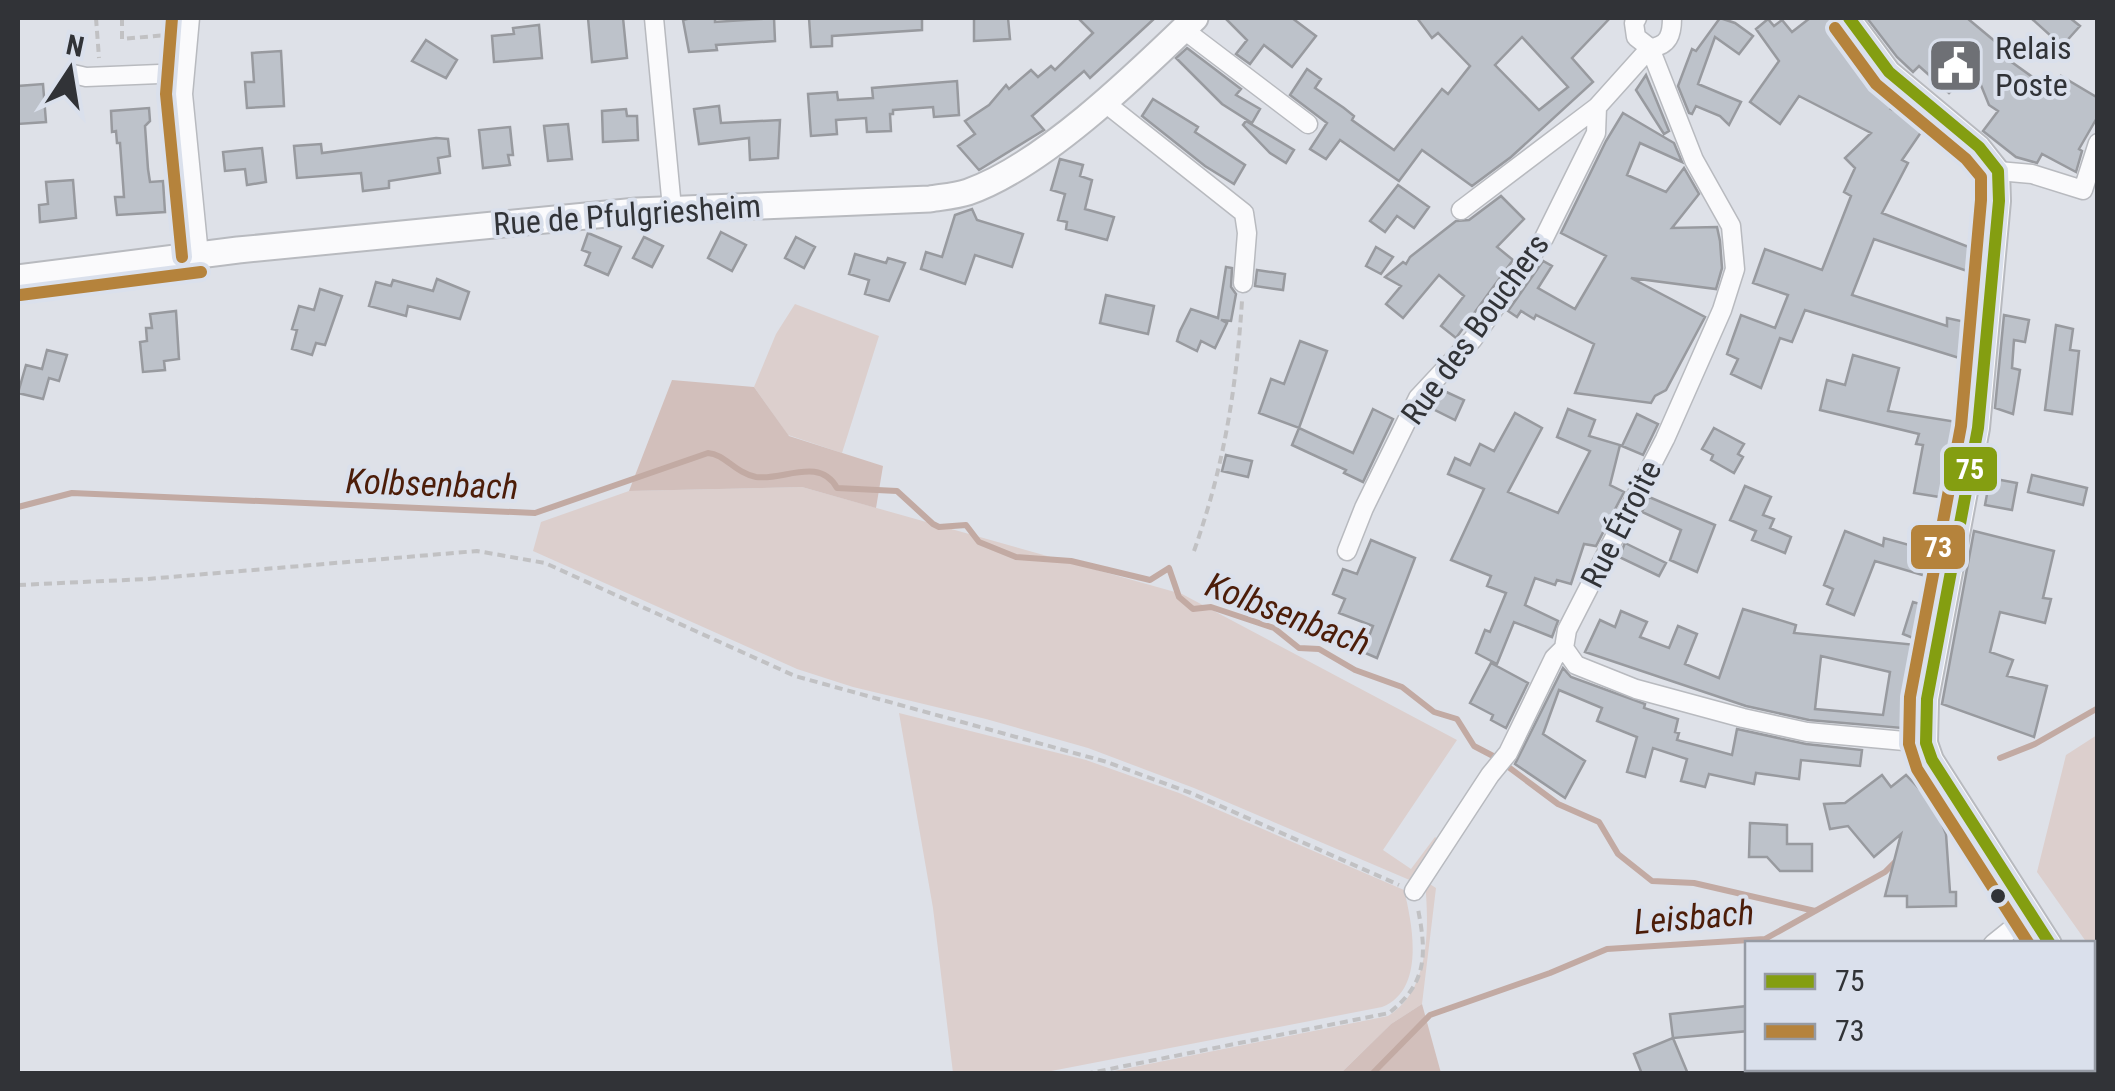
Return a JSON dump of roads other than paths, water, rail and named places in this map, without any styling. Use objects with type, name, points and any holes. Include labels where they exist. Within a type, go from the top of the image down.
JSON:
[{"type":"main road","name":"Rue de Pfulgriesheim","points":[[18,278],[199,255],[672,208],[930,199],[967,192],[1008,172],[1104,102],[1189,23]]},
{"type":"street","points":[[190,18],[174,73],[185,121],[199,255]]},
{"type":"street","points":[[654,18],[672,208]]},
{"type":"street","name":"Rue Étroite","points":[[1414,891],[1502,760],[1554,658],[1564,648],[1567,630],[1672,422],[1722,310],[1735,269],[1732,226],[1694,160],[1650,48],[1636,37],[1634,24],[1638,18]]},
{"type":"street","points":[[1461,210],[1597,107],[1650,48],[1665,44],[1670,37],[1672,18]]},
{"type":"street","points":[[1848,18],[1890,72],[1979,147],[1998,171],[1999,200],[1978,428],[1927,699],[1926,743],[1938,771],[2048,941]]},
{"type":"street","name":"Rue de Pfulgriesheim","points":[[1189,23],[1308,124]]},
{"type":"street","points":[[73,74],[101,77],[174,73]]},
{"type":"street","points":[[1104,102],[1244,213],[1247,232],[1242,284]]},
{"type":"street","name":"Rue des Bouchers","points":[[1347,551],[1418,398],[1473,339],[1544,238],[1596,133],[1597,107]]},
{"type":"street","points":[[1998,171],[2032,174],[2083,190],[2098,144]]},
{"type":"street","points":[[1564,648],[1576,665],[1636,689],[1744,718],[1807,732],[1926,743]]},
{"type":"street","points":[[1997,941],[2029,914]]},
{"type":"waterway","name":"Kolbsenbach","points":[[18,507],[72,493],[535,513],[708,453],[756,477],[821,473],[837,488],[897,491],[933,524],[966,525],[979,542],[1016,557],[1071,561],[1150,580],[1169,568],[1179,597],[1193,609],[1211,607],[1274,628],[1299,648],[1319,649],[1355,670],[1402,687],[1434,712],[1457,719],[1474,746],[1558,804],[1599,822],[1618,854],[1652,881],[1694,883],[1815,911]]},
{"type":"waterway","name":"Leisbach","points":[[2000,758],[2035,744],[2098,708]]},
{"type":"waterway","name":"Leisbach","points":[[1372,1074],[1430,1015],[1607,949],[1765,939],[1885,872],[1897,860]]},
{"type":"place","name":"Relais Poste","points":[[1956,66]]}]
